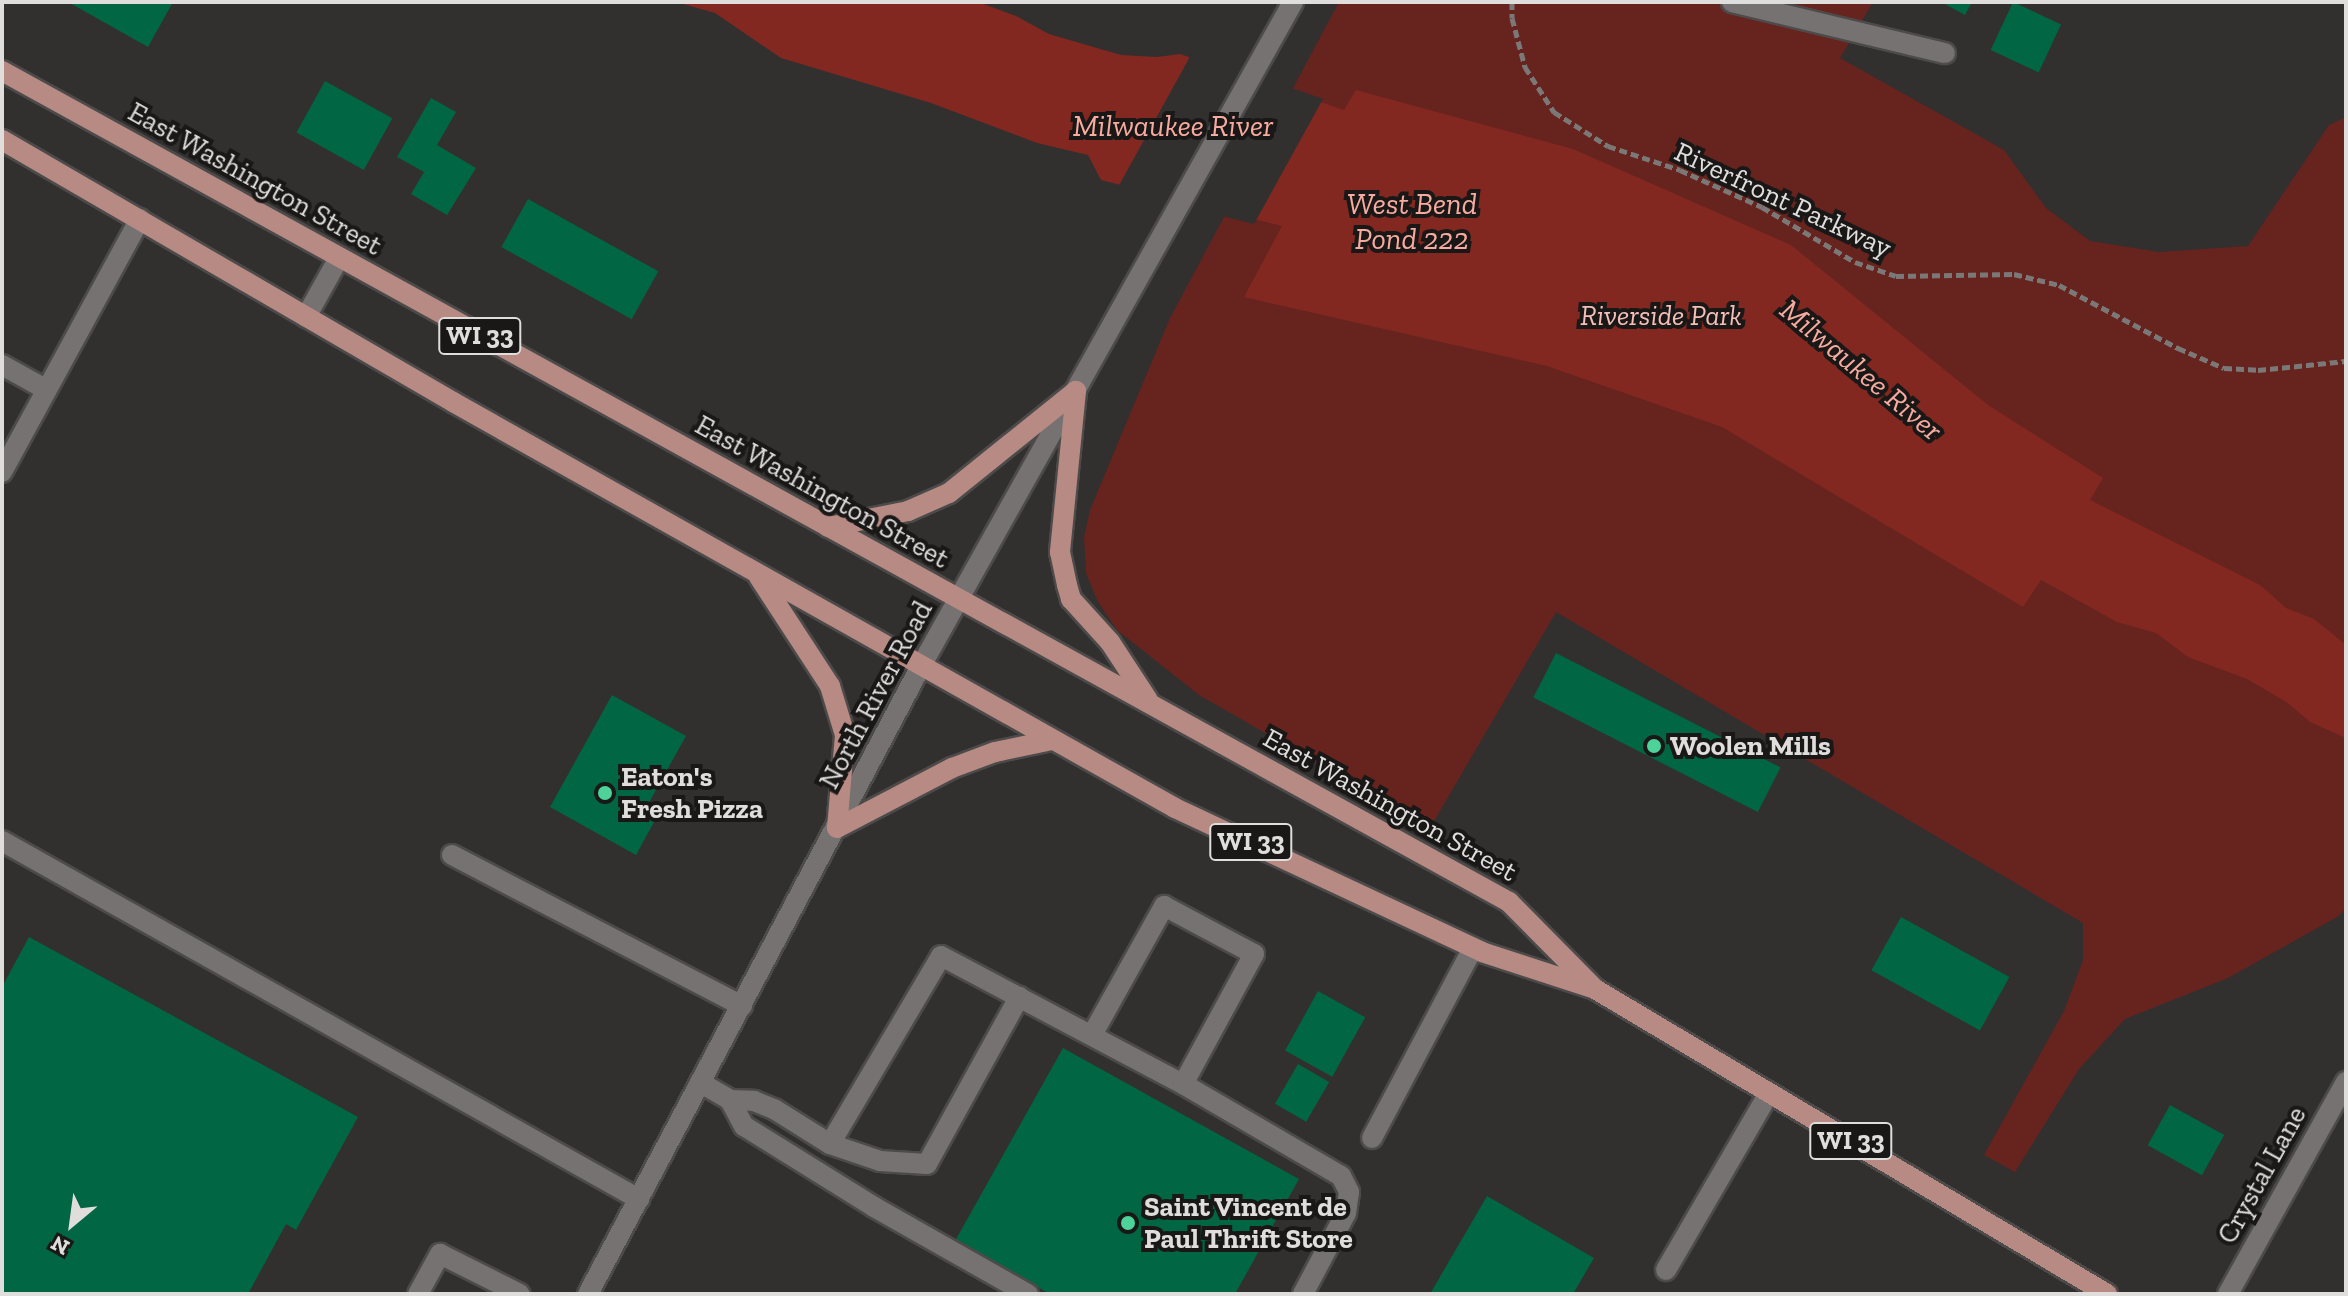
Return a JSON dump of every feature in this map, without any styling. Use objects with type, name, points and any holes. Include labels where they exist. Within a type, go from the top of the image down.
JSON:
[{"type":"main road","name":"East Washington Street","points":[[2,71],[1509,902],[1595,989]]},
{"type":"main road","name":"East Washington Street","points":[[2,140],[757,574],[1175,808],[1473,948],[1595,989],[2107,1294]]},
{"type":"main road","points":[[828,527],[908,511],[949,493],[1076,391]]},
{"type":"main road","points":[[1076,391],[1060,552],[1067,585],[1071,599],[1110,642],[1150,703]]},
{"type":"main road","points":[[757,574],[830,686],[845,735],[837,828]]},
{"type":"main road","points":[[837,828],[952,768],[995,752],[1052,740]]},
{"type":"street","name":"North River Road","points":[[588,1294],[921,666],[1293,2]]},
{"type":"street","points":[[1732,2],[1945,53]]},
{"type":"street","points":[[2,472],[140,219]]},
{"type":"street","points":[[306,317],[339,258]]},
{"type":"street","points":[[2,365],[47,390]]},
{"type":"street","points":[[2,841],[639,1199]]},
{"type":"street","points":[[452,855],[742,1006]]},
{"type":"street","points":[[1092,1035],[1164,906],[1254,954],[1183,1084]]},
{"type":"street","points":[[1372,1138],[1473,948]]},
{"type":"street","points":[[830,1144],[941,956],[1183,1084],[1341,1176],[1349,1192],[1346,1213],[1303,1294]]},
{"type":"street","points":[[701,1083],[730,1100],[754,1101],[774,1109],[830,1144],[880,1161],[927,1164],[1019,997]]},
{"type":"street","name":"Crystal Lane","points":[[2228,1294],[2346,1082]]},
{"type":"street","points":[[1666,1270],[1769,1093]]},
{"type":"street","points":[[730,1100],[744,1126],[874,1207],[1028,1294]]},
{"type":"street","points":[[418,1294],[440,1254],[520,1294]]},
{"type":"path","name":"Riverfront Parkway","points":[[1512,2],[1512,18],[1525,67],[1554,112],[1608,146],[1680,170],[1762,207],[1855,262],[1896,276],[2014,274],[2059,285],[2178,348],[2224,368],[2258,370],[2346,361]]},
{"type":"green space","name":"Riverside Park","points":[[1339,2],[1873,2],[1840,58],[2004,150],[2046,208],[2090,241],[2159,252],[2248,246],[2329,125],[2346,117],[2346,907],[2339,916],[2228,978],[2125,1019],[2079,1069],[2015,1172],[1984,1155],[2064,1011],[2083,960],[2083,923],[1556,612],[1430,828],[1199,695],[1117,630],[1098,602],[1086,573],[1084,537],[1090,510],[1170,318]]},
{"type":"water","name":"West Bend Pond 222","points":[[676,2],[978,2],[1016,16],[1049,34],[1121,55],[1157,57],[1180,54],[1344,110],[1356,90],[1573,149],[1791,245],[1988,405],[2103,478],[2090,500],[2260,585],[2286,608],[2314,619],[2346,645],[2346,738],[2310,722],[2288,703],[2247,679],[2188,657],[2156,633],[2117,622],[2041,580],[2023,607],[1722,427],[1547,366],[1244,297],[1282,226],[1101,180],[1088,155],[1037,143],[931,103],[781,58],[715,13]]},
{"type":"pier","points":[[1192,53],[1323,99],[1254,224],[1117,189]]},
{"type":"building","points":[[68,2],[173,2],[148,47]]},
{"type":"building","points":[[1941,2],[1972,2],[1965,15]]},
{"type":"building","points":[[2013,2],[2061,24],[2039,72],[1991,50]]},
{"type":"building","points":[[325,81],[392,118],[364,170],[296,133]]},
{"type":"building","points":[[431,98],[456,112],[437,145],[476,168],[447,215],[411,194],[424,172],[397,157]]},
{"type":"building","points":[[528,199],[658,271],[632,319],[501,247]]},
{"type":"building","points":[[1556,653],[1781,767],[1758,812],[1533,698]]},
{"type":"building","points":[[612,695],[686,736],[647,806],[659,813],[636,855],[550,807]]},
{"type":"building","points":[[1901,917],[2009,977],[1980,1030],[1871,970]]},
{"type":"building","points":[[29,937],[358,1117],[296,1230],[286,1224],[248,1294],[2,1294],[2,987]]},
{"type":"building","points":[[1318,991],[1365,1017],[1332,1077],[1285,1050]]},
{"type":"building","points":[[1063,1048],[1299,1179],[1235,1294],[1050,1294],[955,1241]]},
{"type":"building","points":[[1298,1064],[1329,1082],[1306,1122],[1275,1104]]},
{"type":"building","points":[[2170,1105],[2224,1135],[2202,1175],[2148,1145]]},
{"type":"building","points":[[1487,1196],[1594,1258],[1573,1294],[1430,1294]]},
{"type":"place","name":"Woolen Mills","points":[[1654,746]]},
{"type":"place","name":"Eaton's Fresh Pizza","points":[[605,793]]},
{"type":"place","name":"Saint Vincent de Paul Thrift Store","points":[[1128,1223]]},
{"type":"water label","name":"Milwaukee River","points":[[1173,126]]},
{"type":"water label","name":"Milwaukee River","points":[[1861,370]]}]
